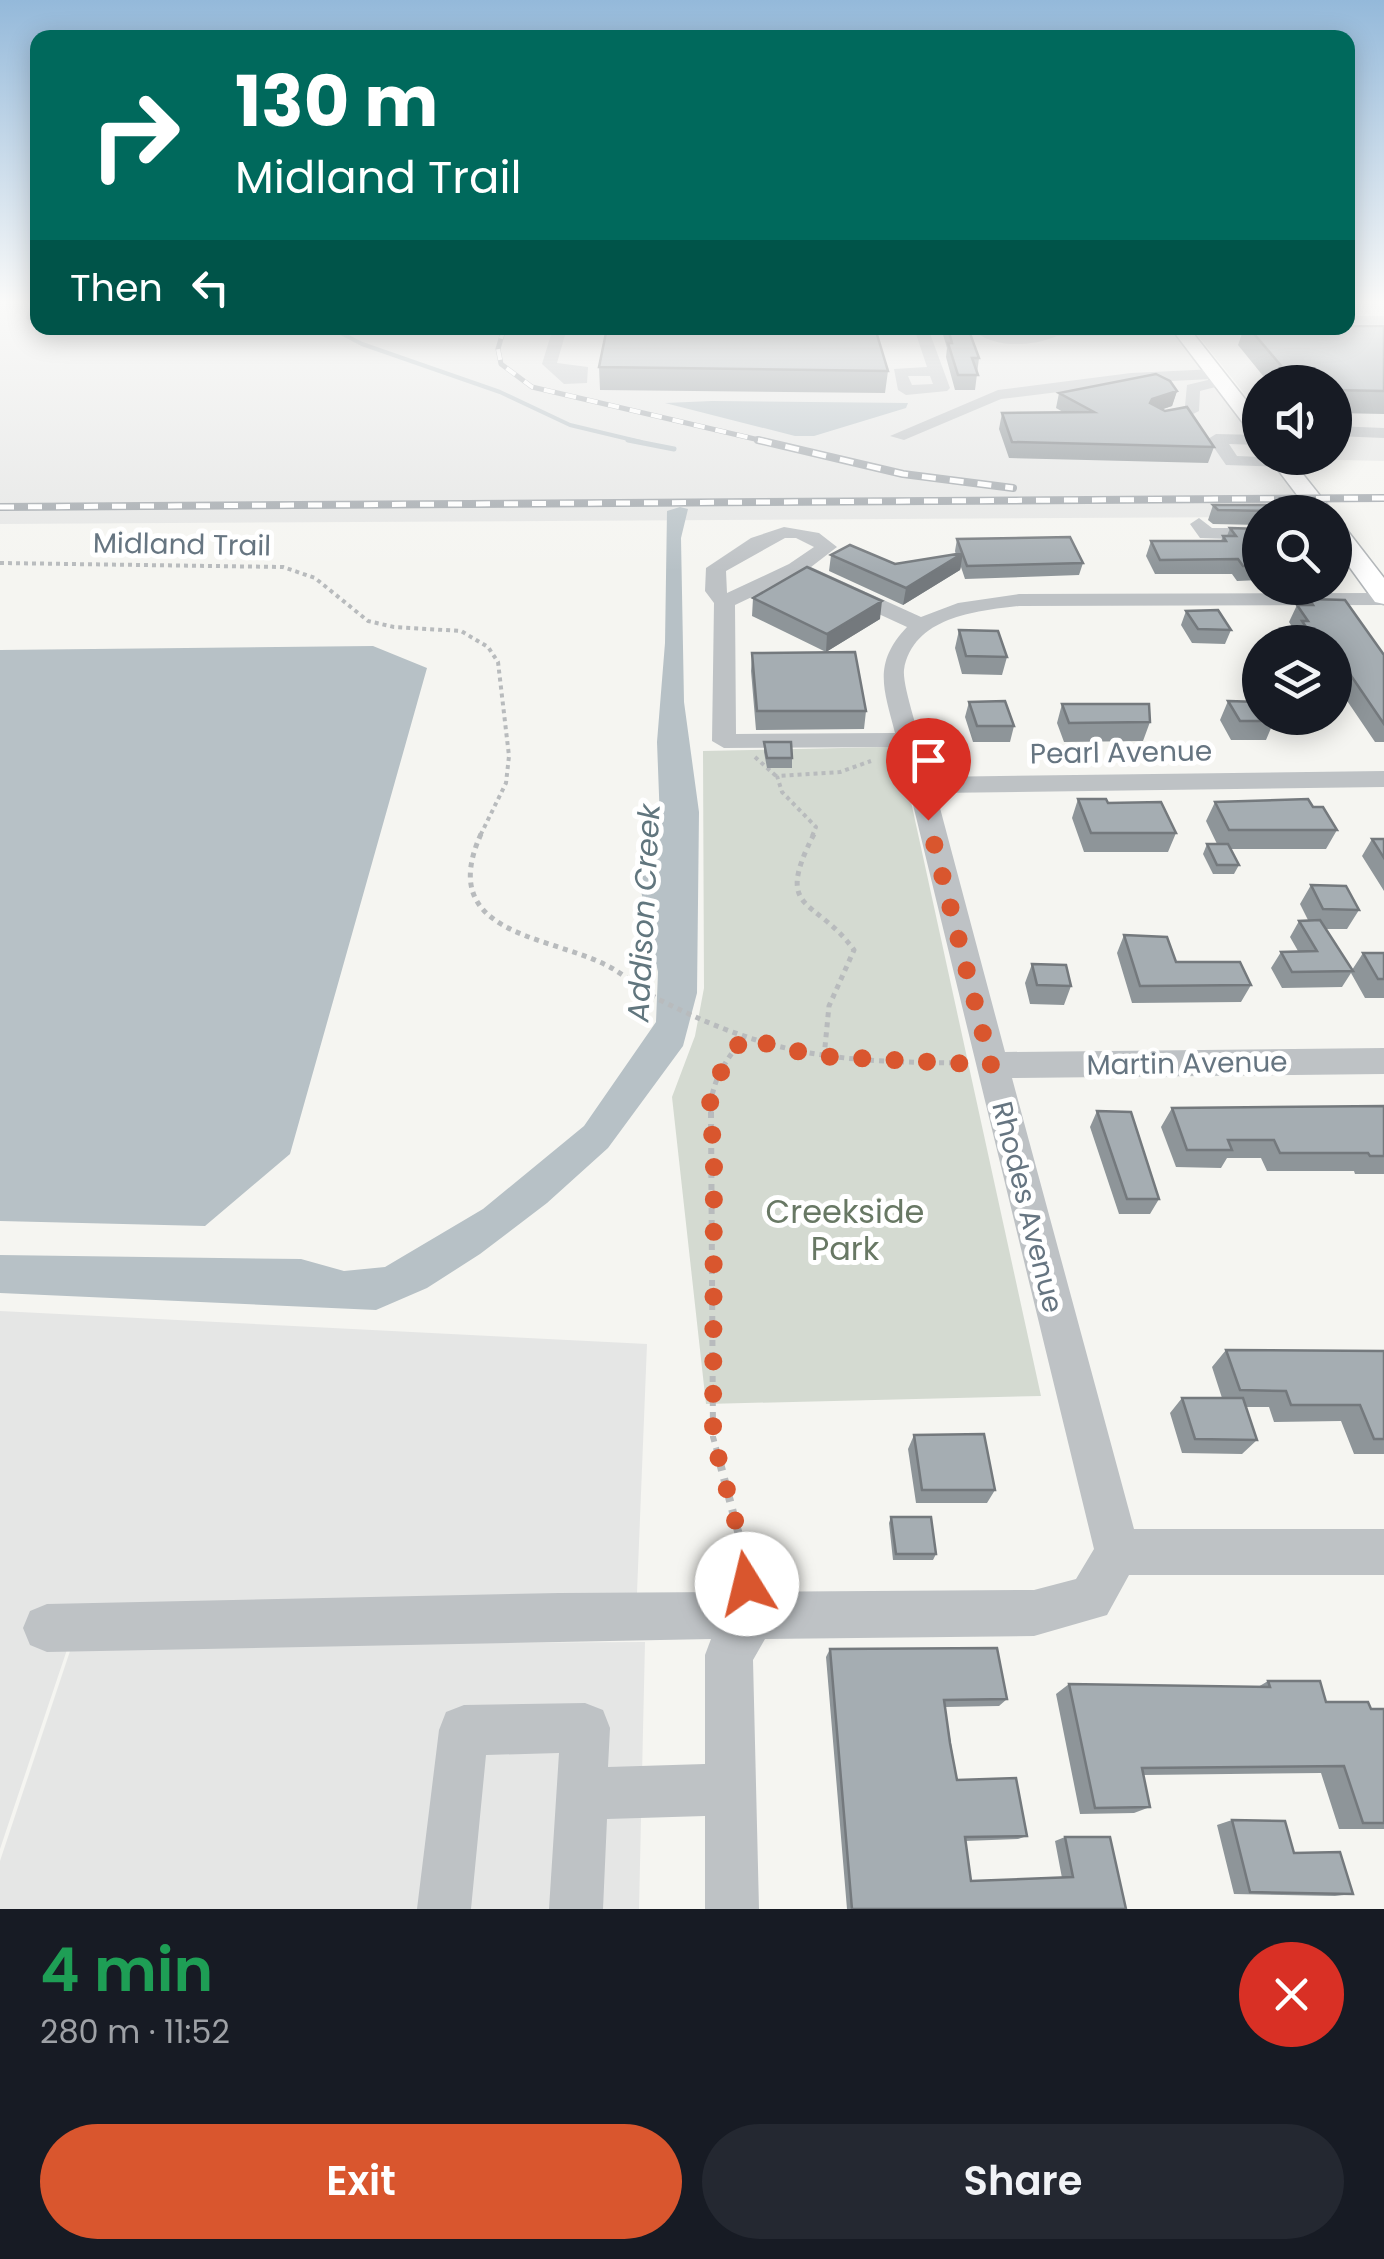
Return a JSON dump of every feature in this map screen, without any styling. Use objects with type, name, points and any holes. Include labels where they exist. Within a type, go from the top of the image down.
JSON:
[{"type":"main road","points":[[1293,475],[1309,495]]},
{"type":"main road","points":[[1352,555],[1384,598]]},
{"type":"street","points":[[898,436],[998,395],[1013,393]]},
{"type":"street","points":[[1157,418],[1188,412],[1193,408],[1192,393]]},
{"type":"street","points":[[1352,432],[1384,434]]},
{"type":"street","points":[[1242,440],[1216,440],[1232,461],[1242,461]]},
{"type":"street","points":[[1199,524],[1207,534],[1242,534]]},
{"type":"street","points":[[724,602],[796,568],[826,547],[803,530],[786,530],[716,568],[715,591],[724,602],[724,741],[899,740]]},
{"type":"street","points":[[796,568],[920,625],[962,607],[1019,600],[1384,598]]},
{"type":"street","name":"Rhodes Avenue","points":[[920,625],[899,646],[892,673],[899,740],[919,785],[1117,1552]]},
{"type":"street","name":"Pearl Avenue","points":[[919,785],[1384,779]]},
{"type":"street","name":"Martin Avenue","points":[[991,1065],[1384,1061]]},
{"type":"street","points":[[47,1628],[560,1616],[742,1619],[1034,1613],[1091,1599],[1117,1552],[1384,1552]]},
{"type":"street","points":[[732,1909],[729,1789],[742,1619]]},
{"type":"street","points":[[444,1909],[464,1730],[585,1728],[576,1909]]},
{"type":"street","points":[[582,1794],[729,1789]]},
{"type":"path","name":"Midland Trail","points":[[0,563],[262,565],[290,569],[314,576],[360,617],[380,625],[446,628],[482,640],[498,662],[509,766],[506,784],[474,855],[470,881],[479,904],[498,922],[522,936],[598,961],[653,997],[744,1038],[824,1057],[991,1065]]},
{"type":"path","points":[[824,1057],[828,1006],[854,950],[847,937],[808,912],[797,892],[796,871],[816,827],[786,799],[776,783],[778,776],[856,769],[892,749],[899,740]]},
{"type":"path","points":[[742,1619],[745,1558],[713,1437],[714,1164],[710,1099],[726,1060],[744,1038]]},
{"type":"shaded area","points":[[0,393],[1229,393],[1242,411],[1242,475],[1289,475],[1304,495],[1242,495],[1242,517],[0,524]]},
{"type":"shaded area","points":[[1352,393],[1384,393],[1384,461],[1352,460]]},
{"type":"shaded area","points":[[665,403],[908,403],[906,408],[814,436],[795,436]]},
{"type":"shaded area","points":[[688,509],[681,538],[684,702],[699,812],[697,993],[683,1046],[608,1148],[547,1203],[480,1254],[427,1288],[376,1310],[0,1293],[0,1255],[301,1259],[344,1271],[385,1267],[483,1209],[584,1126],[656,1022],[658,972],[640,886],[660,821],[657,742],[665,643],[667,511]]},
{"type":"shaded area","points":[[373,646],[427,668],[290,1154],[205,1226],[0,1221],[0,650]]},
{"type":"shaded area","points":[[0,1311],[647,1344],[637,1593],[81,1608],[0,1849]]},
{"type":"shaded area","points":[[645,1642],[639,1909],[0,1909],[0,1861],[72,1645]]},
{"type":"green space","name":"Creekside Park","points":[[888,747],[901,756],[1041,1396],[706,1404],[672,1097],[695,1036],[704,988],[703,751]]},
{"type":"building","points":[[1059,393],[1170,393],[1150,403],[1165,411],[1187,407],[1214,447],[1012,442],[1002,413],[1094,412]]},
{"type":"building","points":[[1213,505],[1242,505],[1242,510],[1218,510]]},
{"type":"building","points":[[1230,528],[1242,528],[1242,565],[1238,559],[1160,560],[1151,541],[1226,541],[1223,536],[1236,536]]},
{"type":"building","points":[[1070,537],[1083,563],[967,566],[957,539]]},
{"type":"building","points":[[850,545],[895,564],[963,553],[906,588],[831,555]]},
{"type":"building","points":[[807,567],[882,601],[827,634],[753,598]]},
{"type":"building","points":[[1297,605],[1349,605],[1384,655],[1384,724],[1352,677],[1352,625],[1305,625],[1302,621],[1308,621]]},
{"type":"building","points":[[1218,610],[1231,630],[1198,629],[1186,611]]},
{"type":"building","points":[[959,630],[998,631],[1007,657],[966,656]]},
{"type":"building","points":[[855,652],[866,711],[757,711],[752,653]]},
{"type":"building","points":[[1005,701],[1014,726],[977,726],[969,702]]},
{"type":"building","points":[[1228,701],[1242,701],[1240,721]]},
{"type":"building","points":[[1062,704],[1149,704],[1150,722],[1069,723]]},
{"type":"building","points":[[764,742],[791,742],[792,758],[767,758]]},
{"type":"building","points":[[1078,799],[1161,802],[1176,833],[1091,833]]},
{"type":"building","points":[[1308,799],[1313,807],[1323,807],[1337,830],[1229,830],[1215,802]]},
{"type":"building","points":[[1372,839],[1384,839],[1384,858]]},
{"type":"building","points":[[1207,844],[1228,844],[1239,865],[1217,865]]},
{"type":"building","points":[[1311,885],[1346,886],[1359,910],[1323,909]]},
{"type":"building","points":[[1320,920],[1353,971],[1292,972],[1281,952],[1317,951],[1299,921]]},
{"type":"building","points":[[1124,935],[1167,937],[1176,962],[1240,962],[1251,985],[1140,986]]},
{"type":"building","points":[[1363,953],[1384,953],[1384,979],[1378,979]]},
{"type":"building","points":[[1032,964],[1066,965],[1071,986],[1037,985]]},
{"type":"building","points":[[1384,1106],[1384,1156],[1280,1153],[1274,1140],[1228,1140],[1232,1150],[1187,1150],[1172,1108]]},
{"type":"building","points":[[1097,1111],[1131,1112],[1159,1199],[1127,1199]]},
{"type":"building","points":[[1226,1350],[1384,1351],[1384,1439],[1374,1439],[1360,1405],[1291,1405],[1286,1391],[1240,1390]]},
{"type":"building","points":[[1182,1398],[1243,1398],[1257,1440],[1195,1439]]},
{"type":"building","points":[[984,1434],[995,1490],[922,1490],[914,1435]]},
{"type":"building","points":[[891,1517],[931,1517],[936,1554],[896,1554]]},
{"type":"building","points":[[997,1648],[1007,1699],[944,1700],[950,1743],[957,1780],[1016,1778],[1027,1836],[965,1837],[971,1881],[1073,1877],[1065,1837],[1110,1837],[1126,1909],[852,1909],[830,1649]]},
{"type":"building","points":[[1268,1681],[1320,1681],[1326,1702],[1368,1702],[1371,1709],[1384,1709],[1384,1823],[1363,1823],[1344,1766],[1142,1768],[1150,1807],[1095,1808],[1069,1684],[1270,1687]]},
{"type":"building","points":[[1232,1820],[1285,1821],[1294,1853],[1340,1852],[1353,1894],[1250,1892]]},
{"type":"waterway","name":"Addison Creek","points":[[502,393],[570,425],[641,442]]},
{"type":"waterway","name":"Addison Creek","points":[[628,440],[674,449]]},
{"type":"railway","points":[[558,393],[768,442]]},
{"type":"railway","points":[[758,440],[903,474],[1013,488]]},
{"type":"railway","points":[[0,507],[1384,498]]},
{"type":"route","points":[[747,1584],[745,1558],[713,1437],[714,1164],[710,1099],[726,1060],[744,1038],[817,1056],[991,1065],[928,820]]}]
